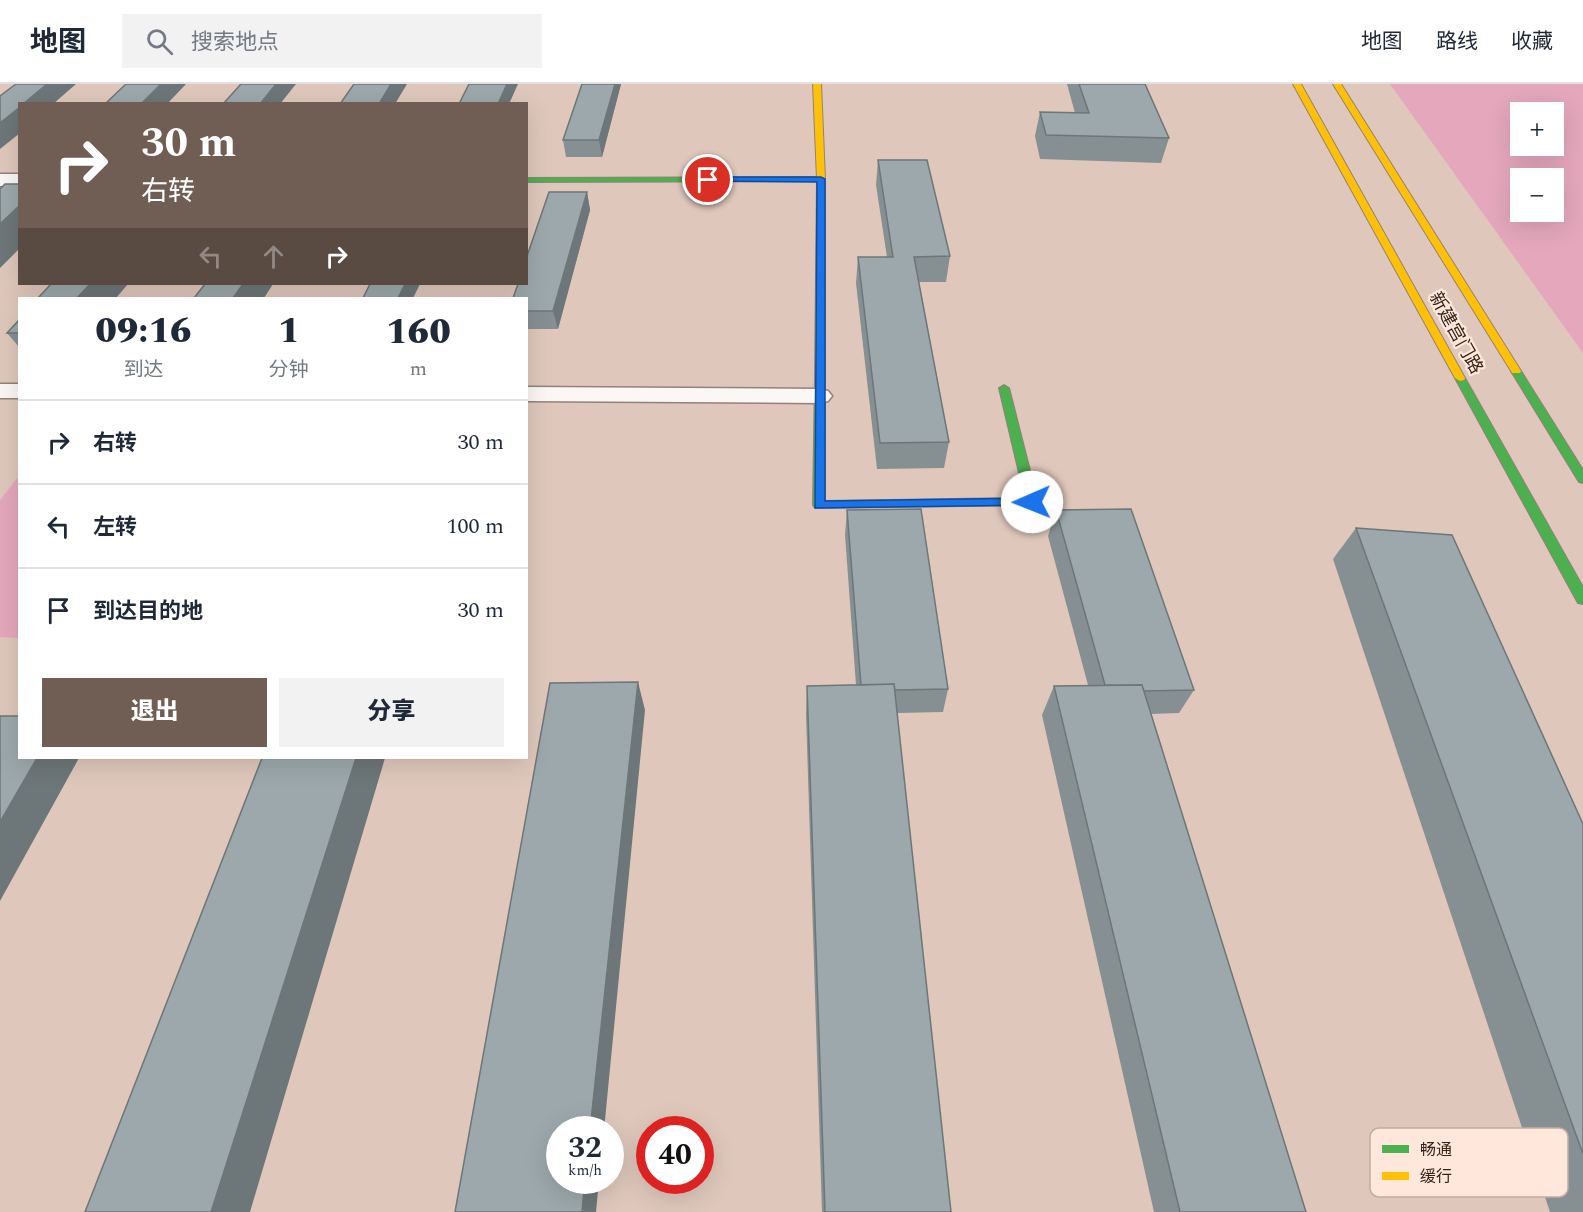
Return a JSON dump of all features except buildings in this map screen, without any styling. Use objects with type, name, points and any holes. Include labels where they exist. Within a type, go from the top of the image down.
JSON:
[{"type":"street","points":[[817,84],[821,179],[819,505],[1032,502],[1004,388]]},
{"type":"street","name":"新建宫门路","points":[[1297,84],[1583,599]]},
{"type":"street","name":"新建宫门路","points":[[1337,84],[1583,479]]},
{"type":"street","points":[[528,180],[821,179]]},
{"type":"street","points":[[0,180],[18,180]]},
{"type":"lane","points":[[0,391],[18,391]]},
{"type":"lane","points":[[528,394],[820,396]]},
{"type":"shaded area","points":[[1390,84],[1583,84],[1583,353]]},
{"type":"shaded area","points":[[18,477],[18,638],[0,637],[0,500]]},
{"type":"traffic: fast","points":[[528,180],[821,179]]},
{"type":"traffic: fast","points":[[1516,371],[1583,479]]},
{"type":"traffic: fast","points":[[820,376],[819,505],[1032,502],[1004,388]]},
{"type":"traffic: fast","points":[[1460,378],[1583,599]]},
{"type":"traffic: slow","points":[[817,84],[821,179],[820,376]]},
{"type":"traffic: slow","points":[[1297,84],[1460,378]]},
{"type":"traffic: slow","points":[[1337,84],[1516,371]]},
{"type":"route","points":[[708,180],[821,179],[819,505],[1032,502]]}]
